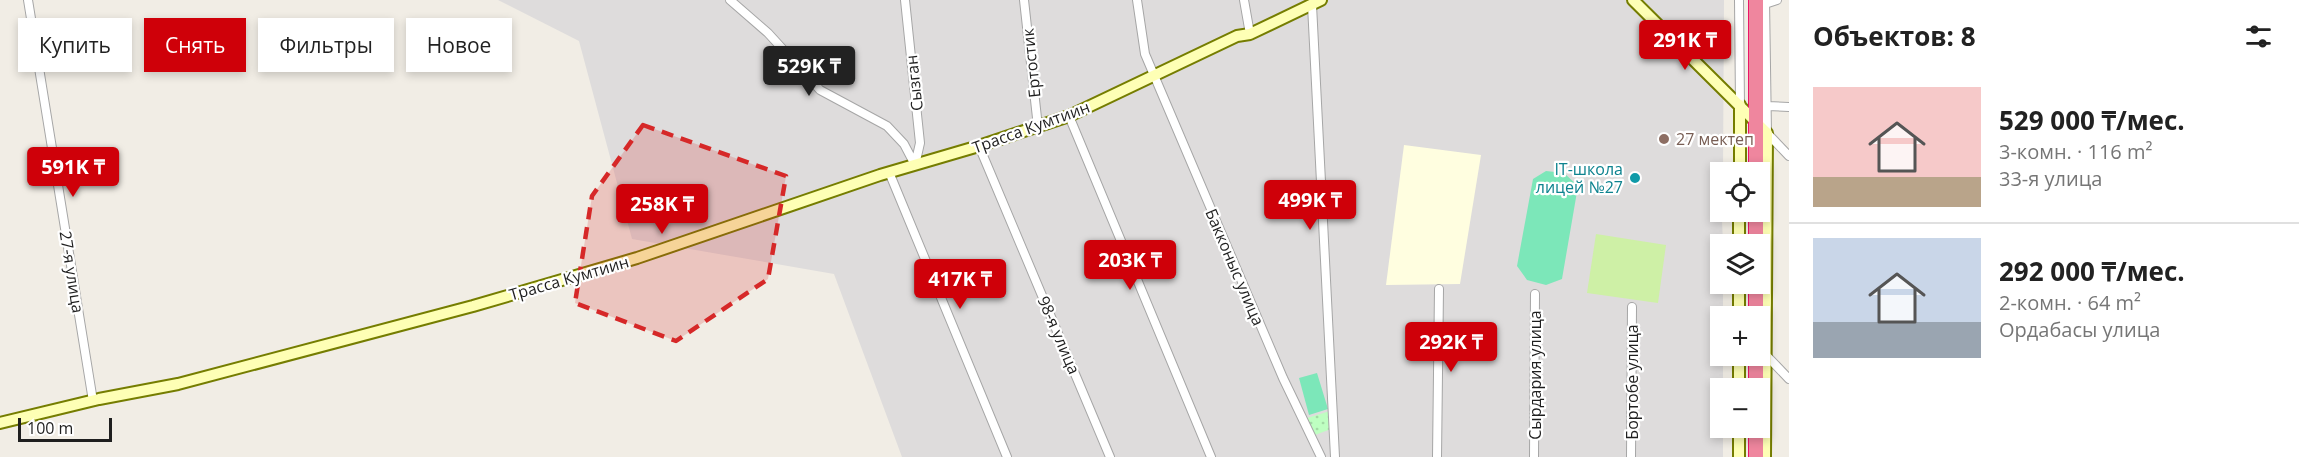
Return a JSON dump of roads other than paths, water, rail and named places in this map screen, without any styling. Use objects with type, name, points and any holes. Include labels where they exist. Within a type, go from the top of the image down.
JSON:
[{"type":"highway","points":[[1747,0],[1747,162]]},
{"type":"highway","points":[[1755,162],[1748,113],[1762,1]]},
{"type":"highway","points":[[1747,438],[1747,457]]},
{"type":"highway","points":[[1756,438],[1756,457]]},
{"type":"street","name":"27-я улица","points":[[28,0],[93,401]]},
{"type":"street","points":[[730,0],[768,33],[820,90],[887,126],[904,144],[915,165]]},
{"type":"street","name":"Сызган","points":[[905,0],[920,143],[915,165]]},
{"type":"street","name":"Ертостик","points":[[1024,0],[1038,127]]},
{"type":"street","name":"Бакконыс улица","points":[[1137,0],[1144,54],[1283,378],[1321,457]]},
{"type":"street","points":[[1244,0],[1250,34]]},
{"type":"street","points":[[1633,0],[1789,156]]},
{"type":"street","points":[[1739,0],[1748,113],[1741,162]]},
{"type":"street","points":[[1762,306],[1767,106],[1762,1],[1777,0]]},
{"type":"street","name":"Трасса Кумтиин","points":[[0,423],[178,384],[473,306],[637,258],[889,172],[1070,116],[1237,36],[1250,34],[1317,2]]},
{"type":"street","points":[[1317,2],[1335,457]]},
{"type":"street","points":[[1767,106],[1789,106]]},
{"type":"street","points":[[1070,116],[1211,457]]},
{"type":"street","name":"98-я улица","points":[[979,146],[1110,457]]},
{"type":"street","points":[[889,172],[1006,457]]},
{"type":"street","points":[[1437,457],[1439,289]]},
{"type":"street","name":"Сырдария улица","points":[[1534,457],[1535,294]]},
{"type":"street","name":"Бортобе улица","points":[[1631,457],[1632,307]]},
{"type":"street","points":[[1770,363],[1789,379]]},
{"type":"street","points":[[1761,366],[1765,457]]},
{"type":"street","points":[[1739,438],[1739,457]]},
{"type":"place","name":"27 мектеп","points":[[1664,139]]},
{"type":"place","name":"IT-школа лицей №27","points":[[1635,178]]}]
